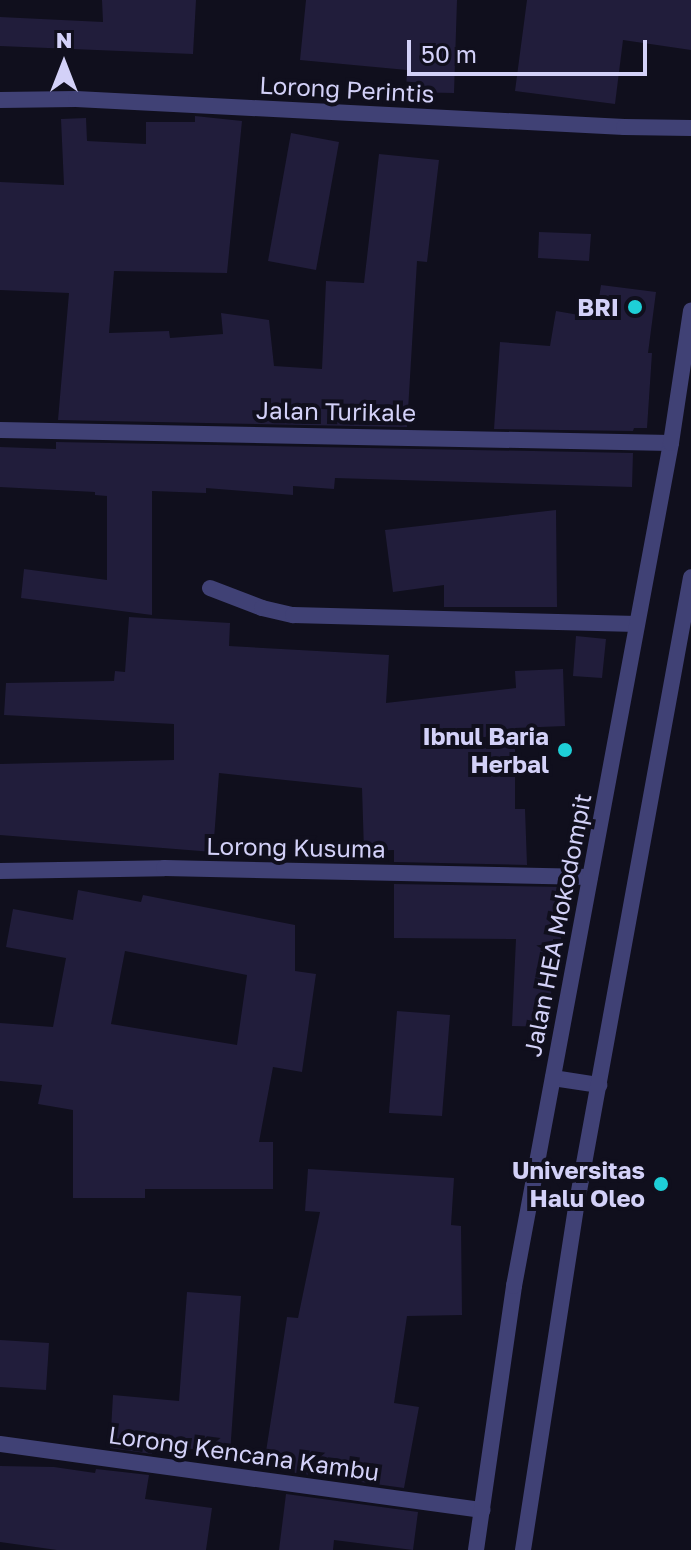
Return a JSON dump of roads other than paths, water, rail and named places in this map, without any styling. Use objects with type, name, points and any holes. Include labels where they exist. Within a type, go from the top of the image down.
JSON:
[{"type":"street","name":"Lorong Perintis","points":[[0,100],[76,99],[691,128]]},
{"type":"street","name":"Jalan HEA Mokodompit","points":[[476,1550],[514,1286],[671,443],[691,310]]},
{"type":"street","name":"Jalan Turikale","points":[[0,430],[671,443]]},
{"type":"street","points":[[523,1550],[599,1085],[691,577]]},
{"type":"street","points":[[210,588],[262,608],[293,615],[637,624]]},
{"type":"street","name":"Lorong Kusuma","points":[[0,871],[164,868],[590,877]]},
{"type":"street","points":[[553,1078],[599,1085]]},
{"type":"street","name":"Lorong Kencana Kambu","points":[[0,1444],[483,1510]]},
{"type":"place","name":"BRI","points":[[635,307]]},
{"type":"place","name":"Ibnul Baria Herbal","points":[[565,750]]},
{"type":"place","name":"Universitas Halu Oleo","points":[[661,1184]]}]
